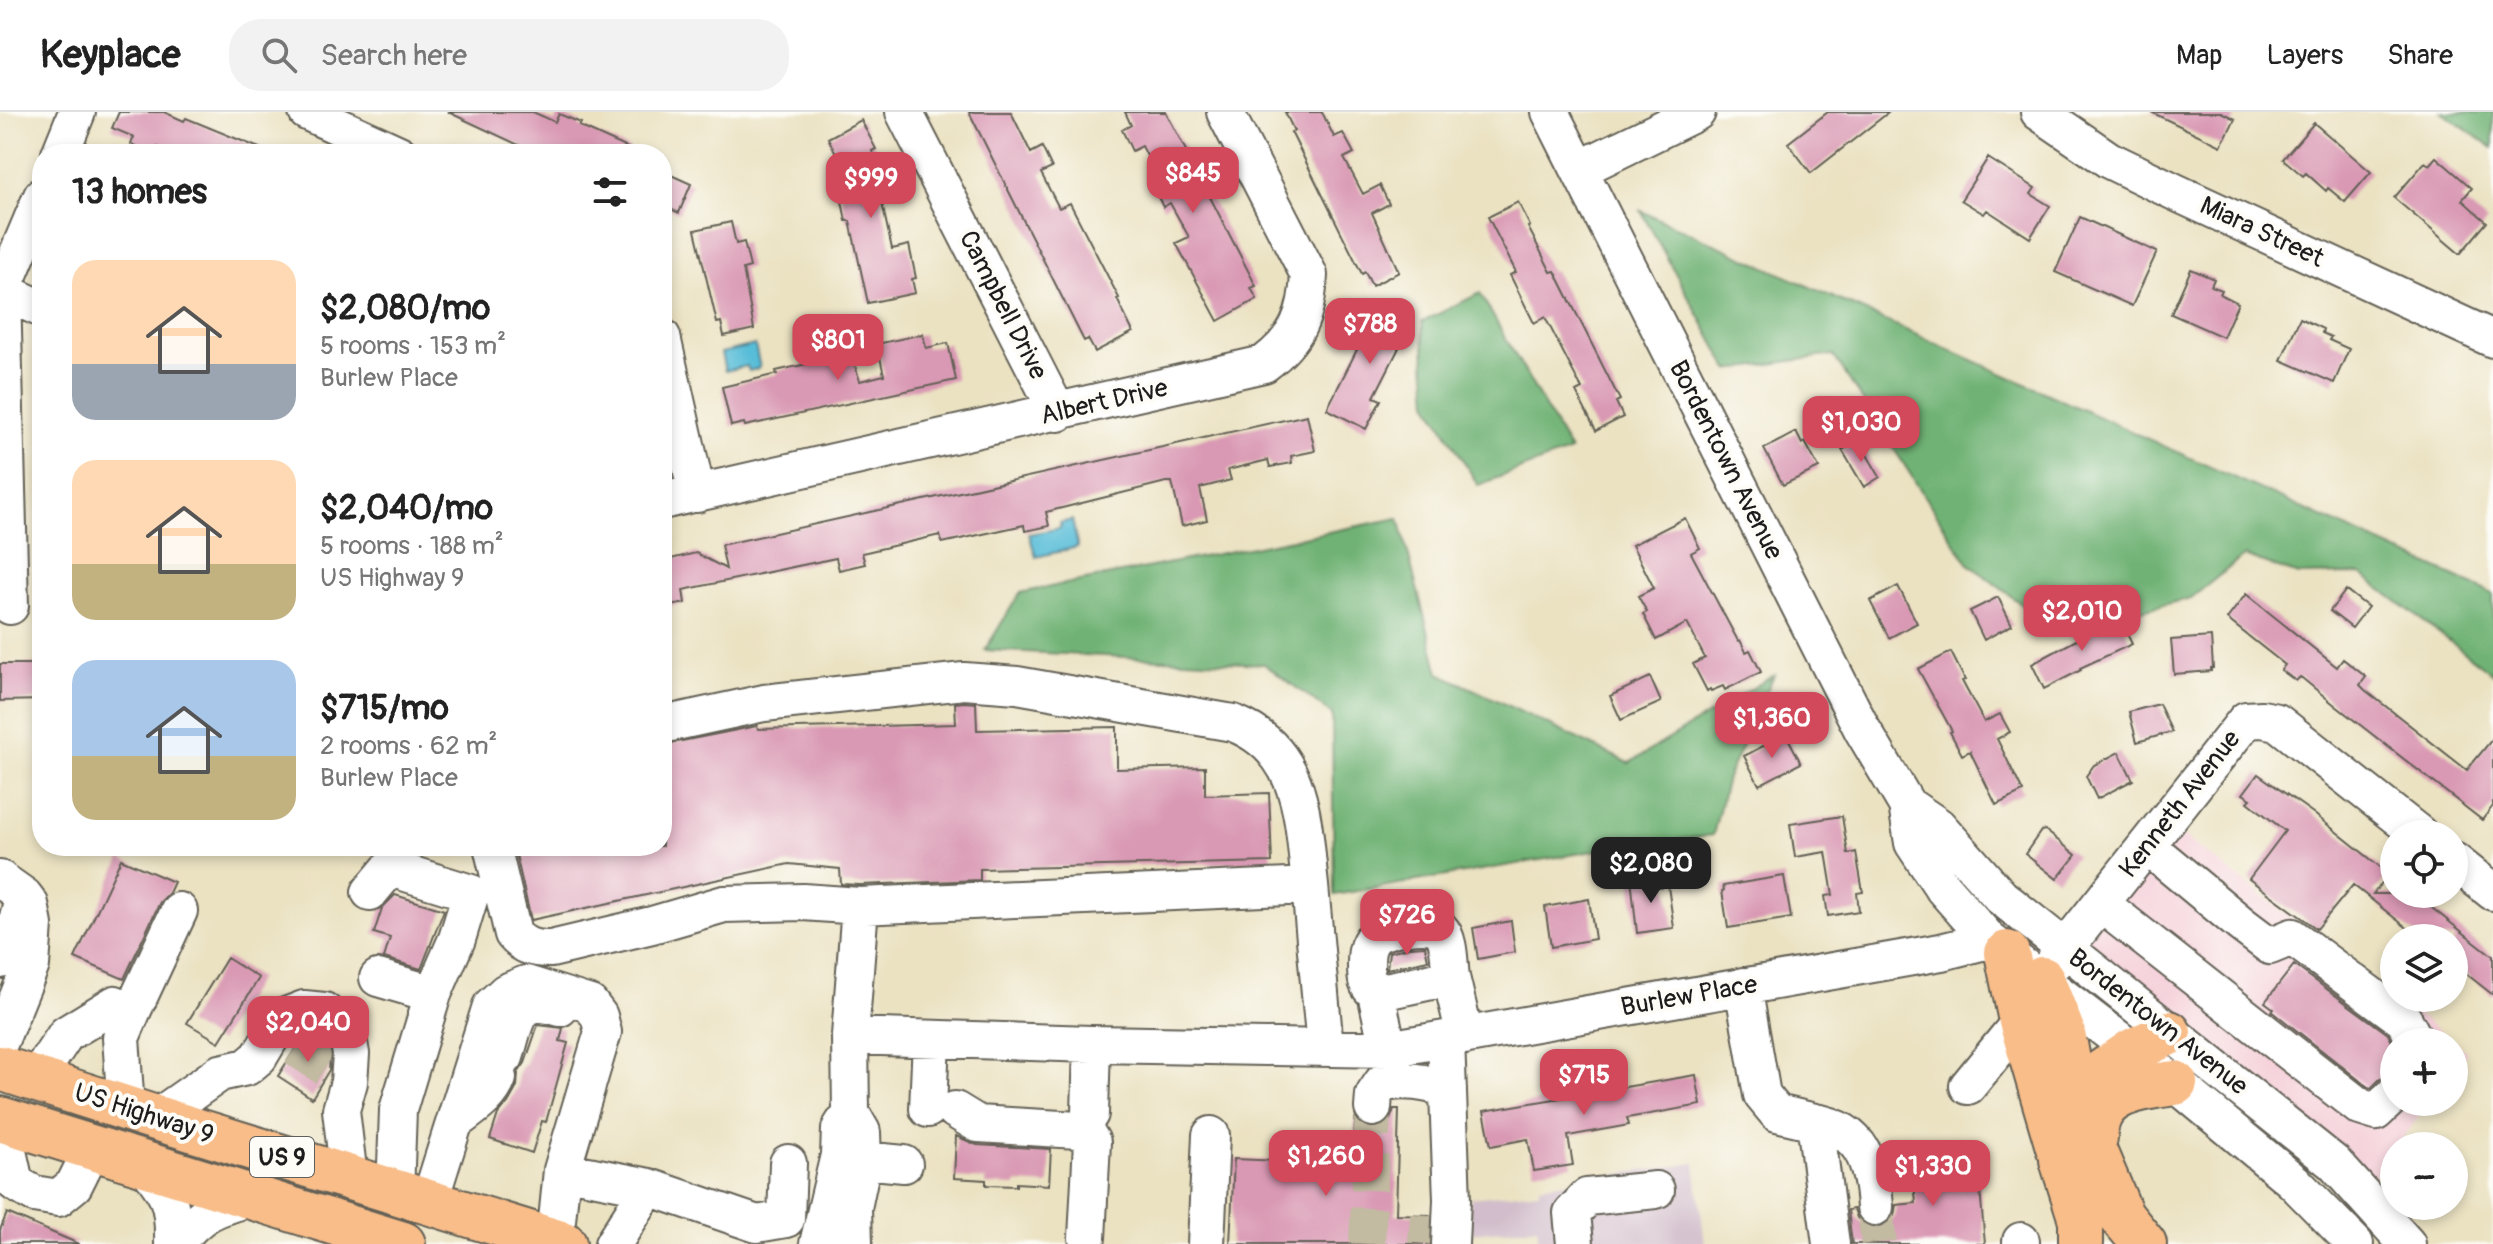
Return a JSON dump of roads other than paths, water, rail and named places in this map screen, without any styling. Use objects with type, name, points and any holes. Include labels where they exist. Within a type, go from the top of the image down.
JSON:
[{"type":"highway","points":[[1998,946],[2021,1021],[2079,1157],[2144,1244]]},
{"type":"highway","points":[[2053,964],[2075,1099],[2081,1244]]},
{"type":"highway","points":[[2075,1099],[2089,1081],[2150,1042]]},
{"type":"highway","name":"US Highway 9","points":[[18,1073],[560,1243]]},
{"type":"highway","points":[[2079,1157],[2101,1112],[2114,1098],[2138,1088],[2175,1083]]},
{"type":"highway","name":"US Highway 9","points":[[1,1119],[403,1244]]},
{"type":"street","points":[[64,144],[77,112]]},
{"type":"street","points":[[307,112],[377,144]]},
{"type":"street","name":"Campbell Drive","points":[[904,112],[1058,413]]},
{"type":"street","name":"Albert Drive","points":[[672,499],[1264,364],[1292,340],[1304,310],[1309,275],[1225,112]]},
{"type":"street","name":"Bordentown Avenue","points":[[1550,112],[1862,729],[1907,805],[1913,843],[1943,888],[1998,946],[2053,964]]},
{"type":"street","points":[[1580,169],[1697,112]]},
{"type":"street","name":"Miara Street","points":[[2039,112],[2077,122],[2109,160],[2493,339]]},
{"type":"street","points":[[17,606],[1,291],[32,219]]},
{"type":"street","points":[[1,291],[32,305]]},
{"type":"street","points":[[672,382],[697,494]]},
{"type":"street","points":[[672,723],[764,703],[964,681],[1017,685],[1233,723],[1247,729],[1268,744],[1291,776],[1301,804],[1325,1047]]},
{"type":"street","name":"Kenneth Avenue","points":[[2053,964],[2246,720],[2277,722],[2401,820]]},
{"type":"street","name":"Bordentown Avenue","points":[[1907,805],[1938,826],[2001,897],[2053,964],[2150,1042],[2240,1086],[2334,1163],[2407,1244]]},
{"type":"street","points":[[2147,846],[2270,946],[2292,937],[2404,1020],[2408,1028]]},
{"type":"street","points":[[494,856],[513,934],[522,944],[536,949],[551,949],[652,925],[724,904],[803,902],[860,906],[1310,886]]},
{"type":"street","points":[[370,892],[390,868],[471,893],[457,939],[433,994],[398,1110],[412,1198]]},
{"type":"street","points":[[2468,872],[2493,892]]},
{"type":"street","points":[[0,960],[11,944],[12,888]]},
{"type":"street","points":[[0,1041],[31,965],[34,925],[30,904],[12,888]]},
{"type":"street","points":[[2101,904],[2360,1107],[2376,1112],[2380,1108]]},
{"type":"street","points":[[854,1244],[853,1208],[863,1160],[862,1132],[851,1113],[850,1036],[860,906]]},
{"type":"street","points":[[179,911],[121,1038],[141,1113],[220,1073],[247,1067],[284,1040],[283,1017],[304,1009],[324,1011],[348,1037],[351,1054],[339,1076],[349,1178]]},
{"type":"street","points":[[1450,1244],[1448,1089],[1455,1038],[1451,977],[1444,936],[1440,928],[1432,924],[1385,929],[1374,936],[1366,949],[1366,980],[1368,988],[1376,993],[1451,977]]},
{"type":"street","name":"Burlew Place","points":[[850,1036],[1388,1049],[1941,952],[1998,946]]},
{"type":"street","points":[[420,1037],[387,981],[433,994]]},
{"type":"street","points":[[412,1198],[455,1122],[491,1006],[506,992],[526,984],[590,1004],[599,1016],[603,1032],[562,1170],[560,1243]]},
{"type":"street","points":[[1743,986],[1762,1095],[1777,1113],[1833,1125],[1849,1133],[1865,1156],[1874,1185],[1875,1207]]},
{"type":"street","points":[[1376,993],[1388,1049]]},
{"type":"street","points":[[455,1122],[495,1088],[519,1011],[532,1003],[543,1003],[571,1013],[580,1025],[579,1042],[560,1103],[574,1129]]},
{"type":"street","points":[[18,1073],[66,1034],[115,1004],[132,1012]]},
{"type":"street","points":[[1968,1086],[2021,1021]]},
{"type":"street","points":[[931,1039],[941,1109],[978,1124],[1078,1130],[1087,1134],[1092,1142],[1087,1238]]},
{"type":"street","name":"Bordentown Avenue","points":[[2150,1042],[2175,1083],[2293,1181],[2355,1244]]},
{"type":"street","points":[[1090,1114],[1092,1044]]},
{"type":"street","points":[[1373,1108],[1374,1095],[1382,1083],[1423,1081],[1448,1089]]},
{"type":"street","points":[[818,1244],[839,1155],[840,1129],[851,1113]]},
{"type":"street","points":[[1,1119],[7,1190],[58,1198],[74,1185],[93,1147]]},
{"type":"street","points":[[1815,1122],[1831,1244]]},
{"type":"street","points":[[1206,1244],[1211,1135]]},
{"type":"street","points":[[1428,1215],[1430,1151],[1450,1153]]},
{"type":"street","points":[[863,1160],[904,1164]]},
{"type":"street","points":[[143,1163],[166,1190],[174,1244]]},
{"type":"street","points":[[562,1170],[649,1187],[757,1224],[786,1219],[788,1163]]},
{"type":"street","points":[[613,1244],[649,1187]]},
{"type":"street","points":[[1575,1244],[1572,1213],[1587,1197],[1656,1190]]},
{"type":"street","points":[[174,1244],[211,1209],[253,1197]]},
{"type":"water","points":[[755,345],[760,368],[749,371],[747,366],[725,371],[721,353]]},
{"type":"water","points":[[1072,520],[1078,547],[1036,557],[1029,534],[1061,528],[1060,523]]},
{"type":"tunnel","points":[[295,1048],[329,1070]]},
{"type":"tunnel","points":[[1367,1244],[1373,1108]]},
{"type":"tunnel","points":[[1875,1207],[1879,1244]]},
{"type":"tunnel","points":[[1426,1244],[1428,1215]]}]
